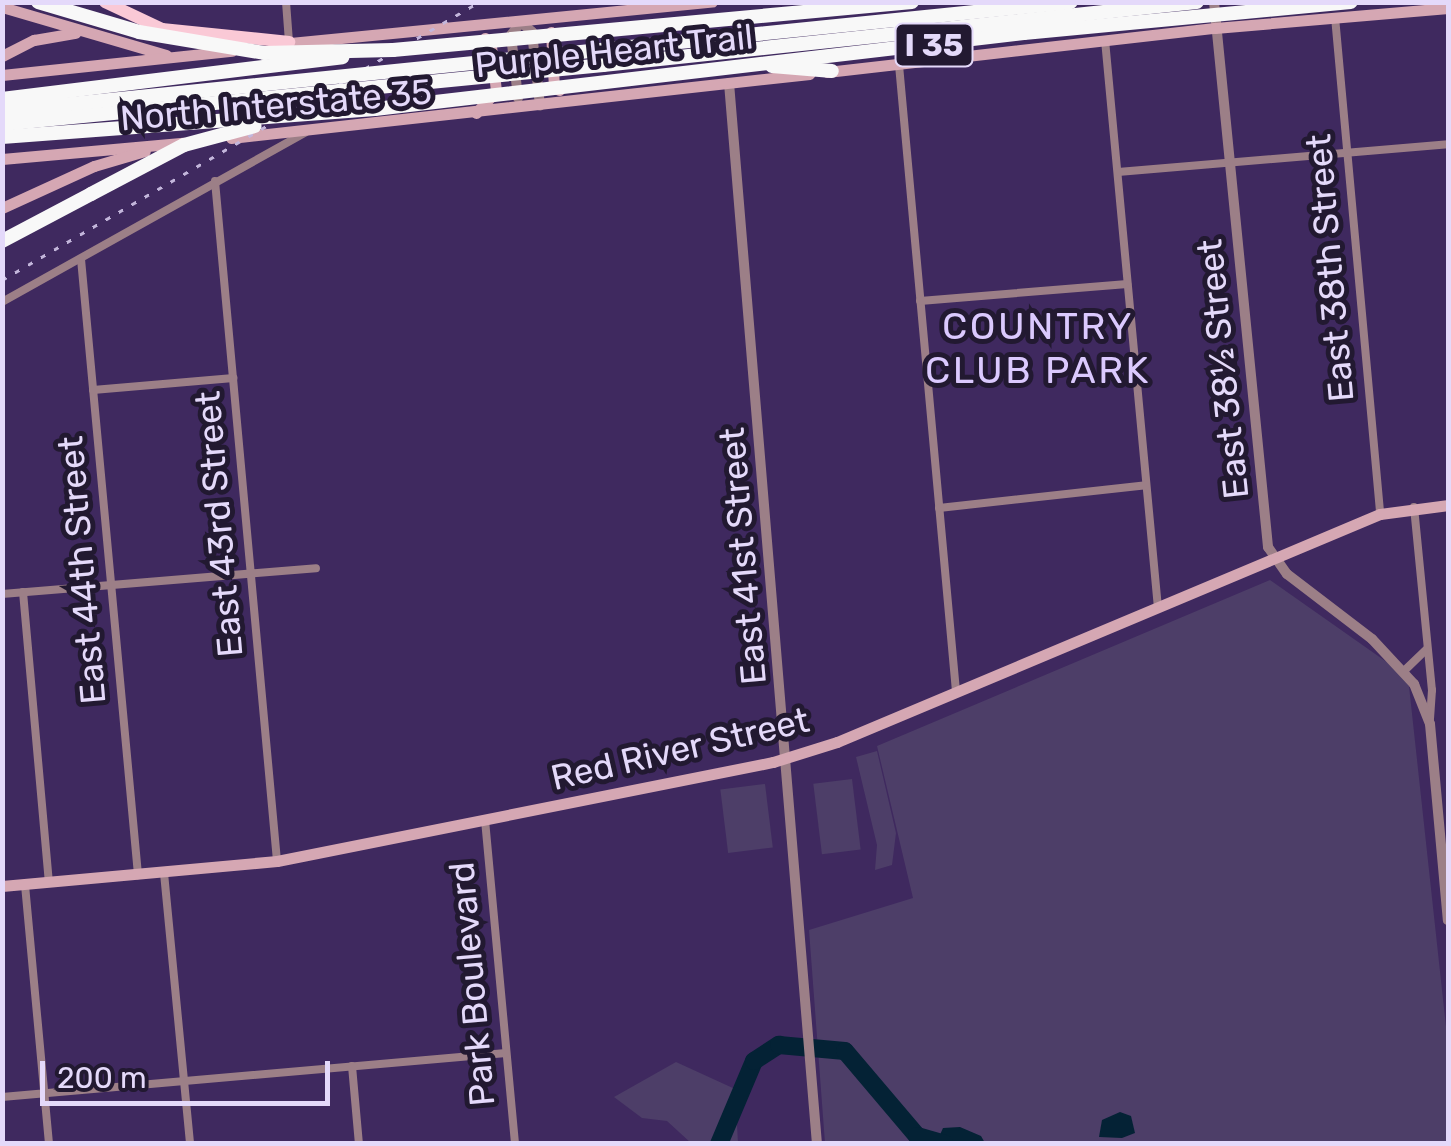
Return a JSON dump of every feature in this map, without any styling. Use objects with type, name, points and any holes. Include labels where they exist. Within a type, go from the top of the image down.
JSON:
[{"type":"highway","points":[[38,2],[120,26],[264,52],[393,50]]},
{"type":"highway","points":[[77,2],[120,26]]},
{"type":"highway","name":"Purple Heart Trail","points":[[2,98],[393,50],[912,2]]},
{"type":"highway","name":"Purple Heart Trail","points":[[2,124],[1071,2]]},
{"type":"highway","name":"Purple Heart Trail","points":[[2,110],[602,58],[637,62],[1197,2]]},
{"type":"highway","name":"Purple Heart Trail","points":[[2,137],[376,108],[1024,33],[1351,2]]},
{"type":"highway","points":[[637,62],[717,62],[832,71]]},
{"type":"highway","points":[[2,240],[211,135],[376,108]]},
{"type":"main road","points":[[104,2],[140,27],[289,42]]},
{"type":"main road","name":"North Interstate 35","points":[[2,75],[289,42],[576,18],[712,2]]},
{"type":"main road","points":[[2,7],[173,56]]},
{"type":"main road","name":"North Interstate 35","points":[[4,159],[476,114],[1215,25],[1448,8]]},
{"type":"main road","points":[[576,18],[556,26],[549,36],[554,87],[585,100]]},
{"type":"main road","points":[[467,28],[483,36],[491,46],[496,91],[476,114]]},
{"type":"main road","points":[[2,56],[34,40],[84,33]]},
{"type":"main road","points":[[3,207],[94,166],[168,145]]},
{"type":"main road","name":"Red River Street","points":[[2,886],[277,861],[785,758],[826,746],[1380,514],[1448,505]]},
{"type":"street","points":[[140,2],[140,27]]},
{"type":"street","points":[[286,2],[289,42]]},
{"type":"street","name":"East 38½ Street","points":[[1214,2],[1268,547],[1276,559]]},
{"type":"street","name":"East 38th Street","points":[[1334,18],[1380,514]]},
{"type":"street","points":[[519,108],[511,35],[521,22],[532,32],[540,106]]},
{"type":"street","points":[[1104,40],[1158,608]]},
{"type":"street","points":[[898,65],[956,691]]},
{"type":"street","name":"East 41st Street","points":[[729,83],[817,1144]]},
{"type":"street","points":[[2,302],[314,128]]},
{"type":"street","points":[[1118,172],[1448,144]]},
{"type":"street","name":"East 43rd Street","points":[[214,182],[277,861]]},
{"type":"street","name":"East 44th Street","points":[[81,259],[138,875]]},
{"type":"street","points":[[920,302],[1126,284]]},
{"type":"street","points":[[93,390],[232,378]]},
{"type":"street","points":[[940,508],[1146,485]]},
{"type":"street","points":[[1414,507],[1448,920]]},
{"type":"street","points":[[1276,559],[1287,574],[1405,670],[1430,724]]},
{"type":"street","points":[[2,594],[316,568]]},
{"type":"street","points":[[22,592],[49,883]]},
{"type":"street","points":[[1405,670],[1426,650]]},
{"type":"street","name":"Park Boulevard","points":[[485,820],[514,1144]]},
{"type":"street","points":[[164,873],[190,1144]]},
{"type":"street","points":[[25,884],[49,1144]]},
{"type":"street","points":[[2,1097],[506,1053]]},
{"type":"street","points":[[352,1066],[360,1144]]},
{"type":"shaded area","points":[[1270,580],[1408,677],[1448,1045],[1448,1143],[825,1143],[809,930],[913,898],[877,746]]},
{"type":"shaded area","points":[[877,751],[896,833],[892,865],[875,870],[877,845],[856,757]]},
{"type":"shaded area","points":[[852,779],[861,849],[822,854],[813,784]]},
{"type":"shaded area","points":[[765,784],[773,848],[728,853],[720,789]]},
{"type":"shaded area","points":[[676,1062],[735,1089],[738,1143],[691,1143],[667,1121],[642,1118],[614,1097]]},
{"type":"water","points":[[1120,1112],[1131,1116],[1135,1133],[1122,1138],[1099,1137],[1102,1120]]},
{"type":"water","points":[[898,1117],[908,1119],[919,1132],[939,1137],[943,1128],[960,1127],[981,1136],[985,1143],[942,1143],[911,1137],[896,1122]]},
{"type":"waterway","points":[[719,1144],[754,1061],[779,1045],[845,1051],[917,1136],[945,1144]]},
{"type":"railway","points":[[2,280],[479,2]]},
{"type":"district","name":"COUNTRY CLUB PARK","points":[[1038,349]]}]
